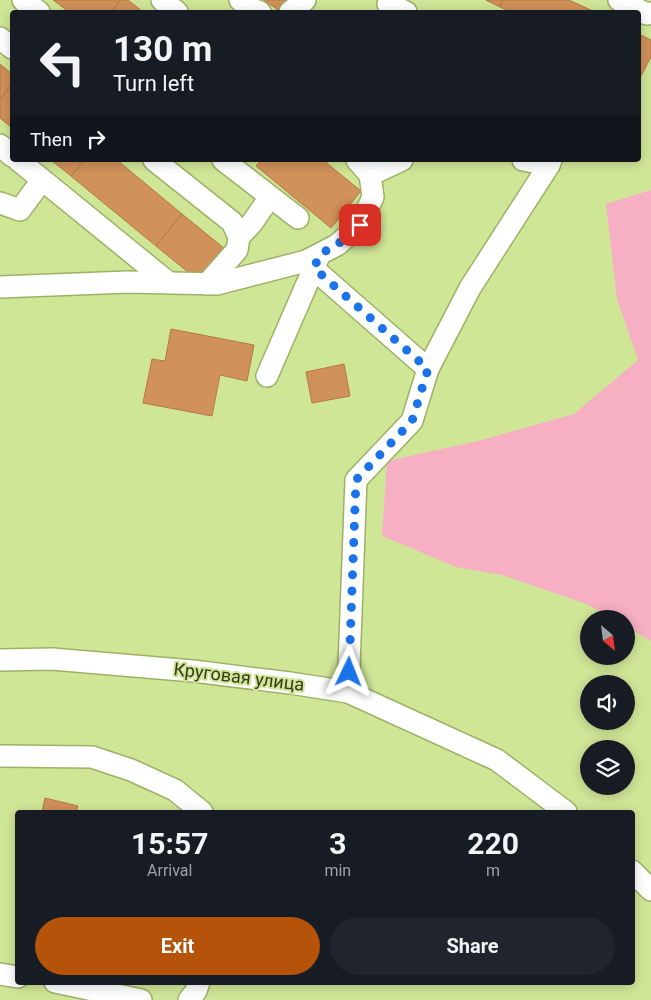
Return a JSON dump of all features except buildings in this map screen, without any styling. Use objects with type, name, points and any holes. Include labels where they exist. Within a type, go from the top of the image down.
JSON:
[{"type":"street","points":[[24,0],[36,10]]},
{"type":"street","points":[[162,0],[174,10]]},
{"type":"street","points":[[240,0],[255,10]]},
{"type":"street","points":[[292,10],[305,0]]},
{"type":"street","points":[[619,0],[640,10]]},
{"type":"street","points":[[0,38],[10,46]]},
{"type":"street","points":[[0,145],[10,154]]},
{"type":"street","points":[[20,162],[169,283]]},
{"type":"street","points":[[157,162],[232,222],[239,237],[237,250],[207,284]]},
{"type":"street","points":[[226,162],[298,218]]},
{"type":"street","points":[[267,376],[317,261],[360,225],[372,196],[363,168],[392,162]]},
{"type":"street","points":[[348,692],[356,480],[412,421],[428,369],[470,288],[550,162]]},
{"type":"street","points":[[0,203],[20,210],[42,180]]},
{"type":"street","points":[[239,237],[252,223],[270,197]]},
{"type":"street","points":[[0,288],[128,282],[217,284],[306,261],[317,261],[428,369]]},
{"type":"street","name":"Круговая улица","points":[[0,660],[52,659],[193,671],[348,692],[497,760],[563,810]]},
{"type":"street","points":[[0,756],[92,757],[130,770],[175,790],[200,810]]},
{"type":"street","points":[[635,874],[651,890]]},
{"type":"street","points":[[0,974],[15,976]]},
{"type":"street","points":[[68,985],[141,1000]]},
{"type":"street","points":[[189,1000],[198,985]]},
{"type":"shaded area","points":[[651,190],[651,641],[635,631],[635,610],[598,610],[589,605],[502,575],[456,567],[382,536],[387,461],[478,441],[574,414],[638,360],[617,299],[606,204]]},
{"type":"route","points":[[349,672],[356,480],[412,421],[428,369],[314,268],[320,254],[337,245],[360,225]]}]
